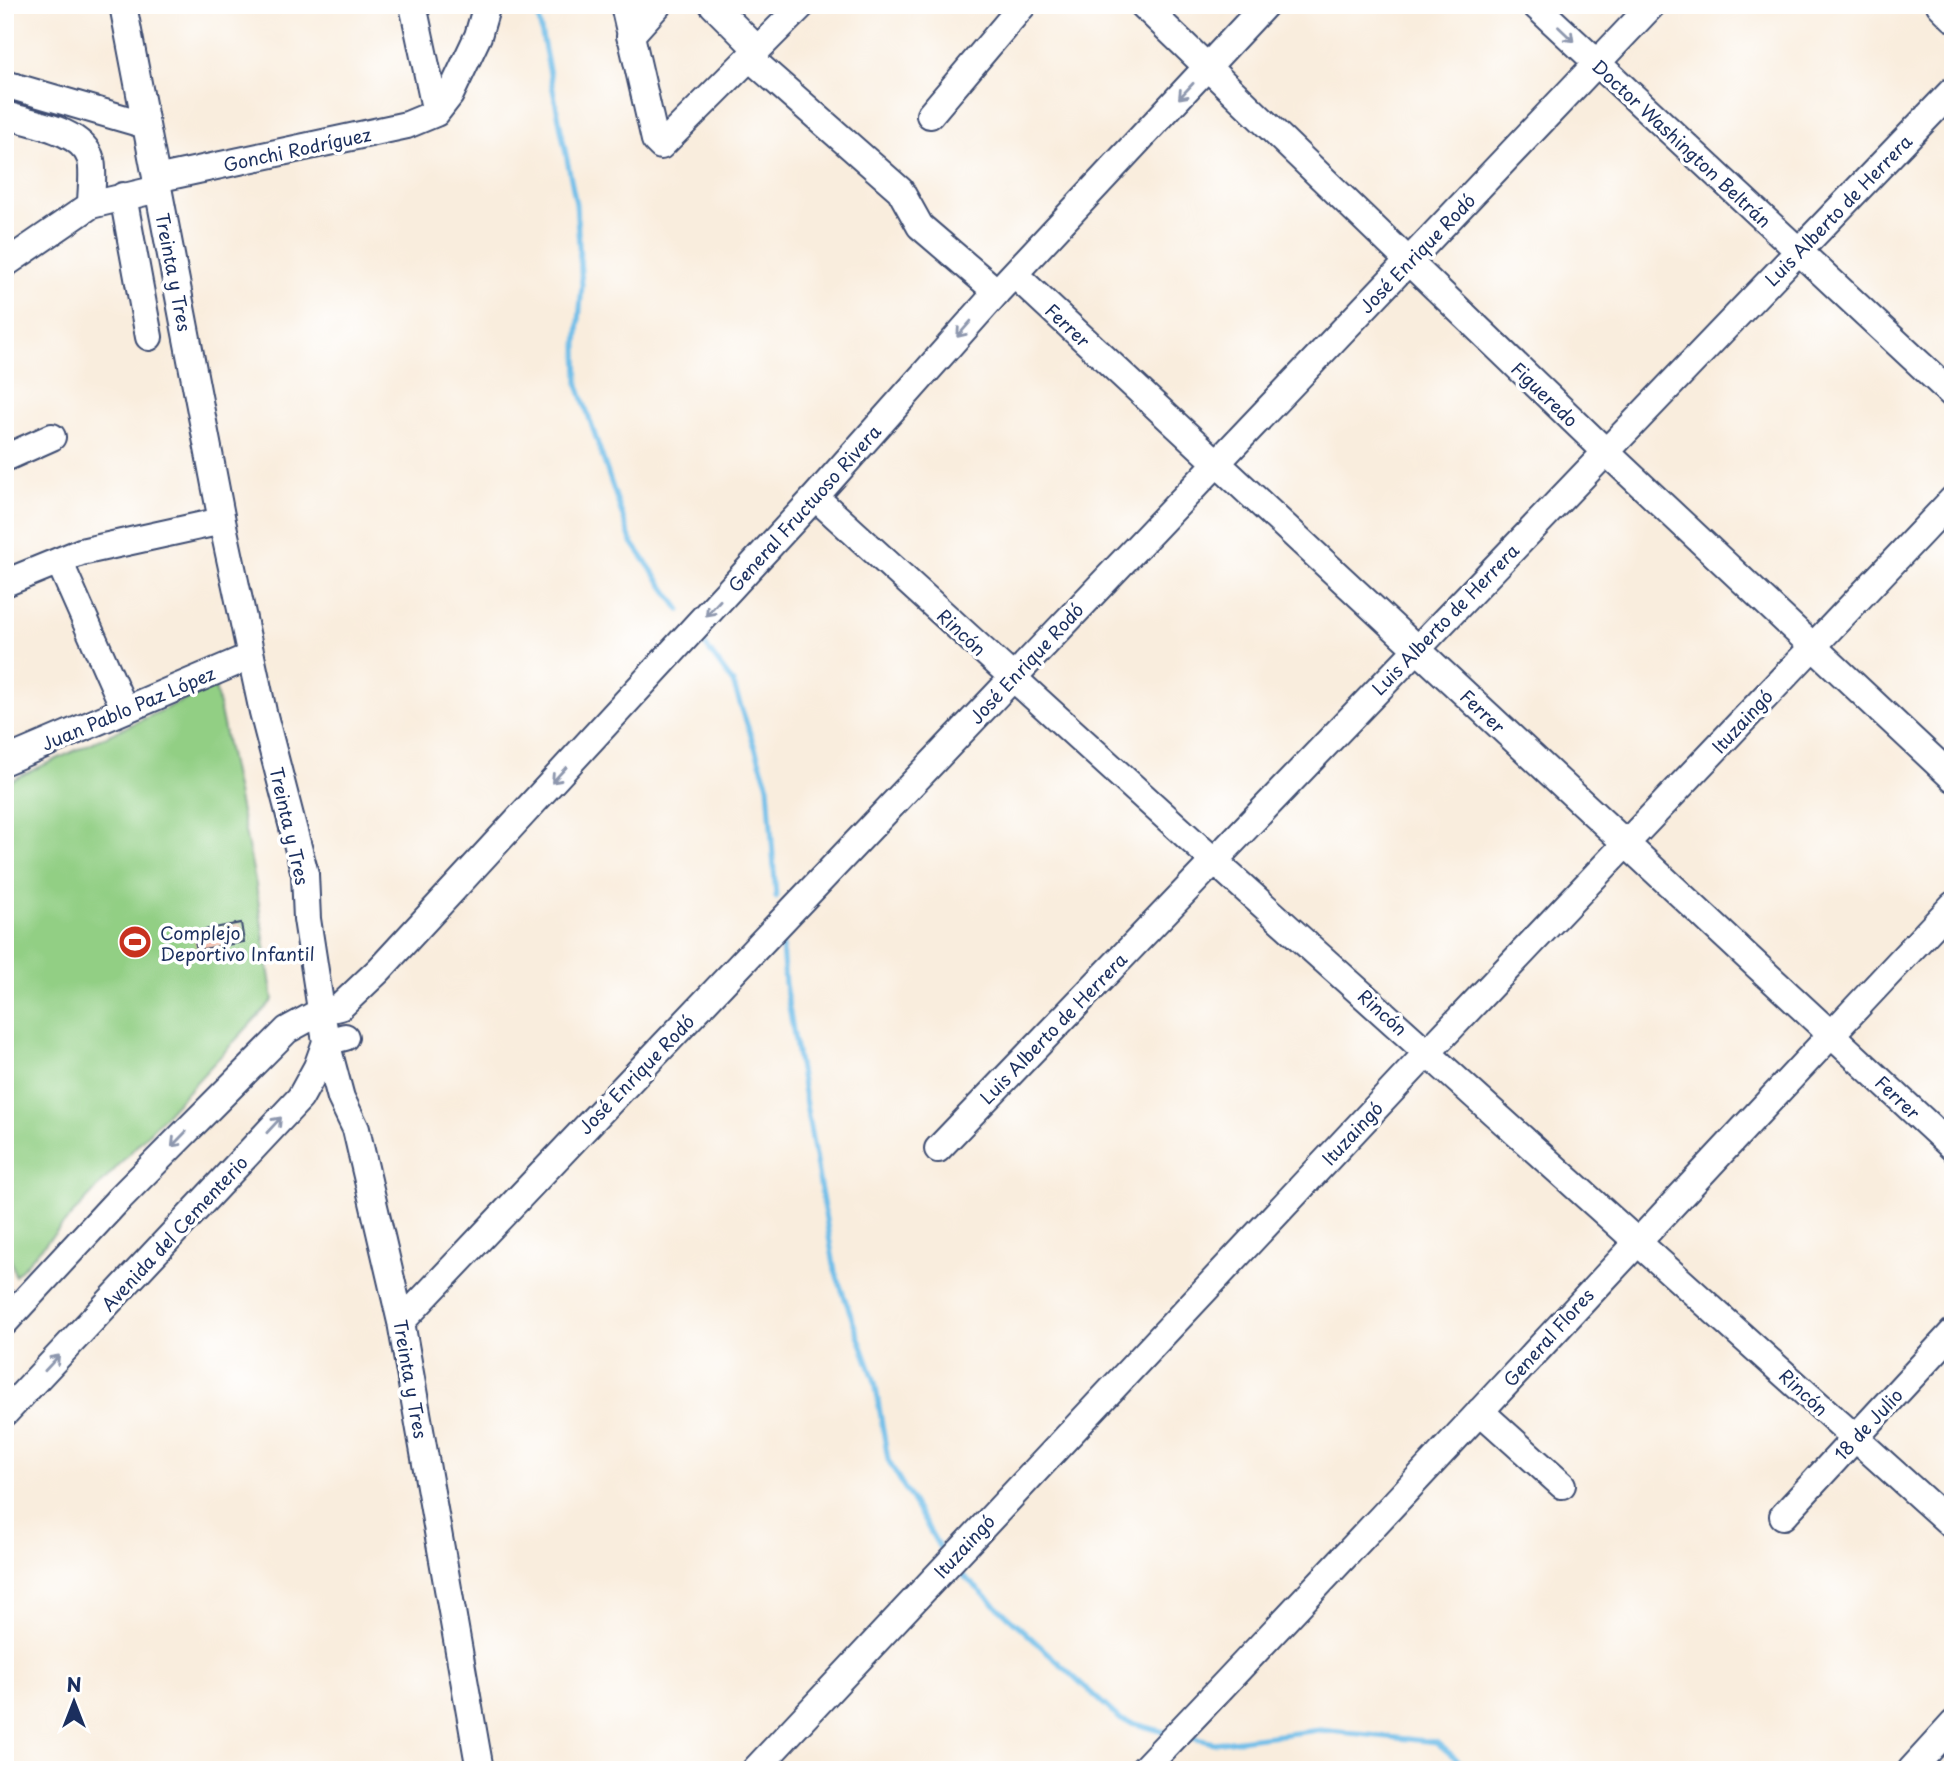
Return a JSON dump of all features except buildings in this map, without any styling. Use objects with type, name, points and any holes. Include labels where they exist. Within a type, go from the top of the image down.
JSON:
[{"type":"street","name":"Treinta y Tres","points":[[123,5],[222,521],[251,656],[305,874],[307,919],[330,1009],[341,1098],[356,1129],[401,1322],[480,1770]]},
{"type":"street","points":[[413,5],[436,113]]},
{"type":"street","points":[[436,113],[450,95],[465,64],[487,5]]},
{"type":"street","points":[[624,5],[655,140],[661,146],[802,5]]},
{"type":"street","points":[[629,36],[658,5]]},
{"type":"street","name":"Ferrer","points":[[713,5],[754,54],[900,190],[920,226],[1005,283],[1216,463],[1953,1148]]},
{"type":"street","points":[[930,115],[1023,5]]},
{"type":"street","name":"Figueredo","points":[[1143,5],[1209,66],[1408,263],[1953,778]]},
{"type":"street","name":"General Fructuoso Rivera","points":[[330,1009],[379,970],[816,497],[1005,283],[1265,5]]},
{"type":"street","name":"Doctor Washington Beltrán","points":[[1535,5],[1953,395]]},
{"type":"street","name":"José Enrique Rodó","points":[[401,1322],[1652,5]]},
{"type":"street","points":[[1940,5],[1953,18]]},
{"type":"street","points":[[5,84],[145,125]]},
{"type":"street","name":"Luis Alberto de Herrera","points":[[937,1149],[1953,90]]},
{"type":"street","name":"Gonchi Rodríguez","points":[[5,264],[90,205],[157,184],[407,125],[436,113]]},
{"type":"street","points":[[5,116],[60,132],[80,143],[90,159],[90,205]]},
{"type":"street","points":[[122,196],[149,337]]},
{"type":"street","points":[[5,458],[52,437]]},
{"type":"street","name":"Rincón","points":[[816,497],[1213,860],[1953,1526]]},
{"type":"street","name":"Ituzaingó","points":[[755,1770],[1428,1052],[1953,499]]},
{"type":"street","points":[[6,582],[100,546],[222,521]]},
{"type":"street","points":[[59,561],[124,708]]},
{"type":"street","name":"Juan Pablo Paz López","points":[[5,761],[251,656]]},
{"type":"street","name":"General Flores","points":[[1143,1770],[1480,1411],[1637,1239],[1953,905]]},
{"type":"street","points":[[5,1322],[120,1198],[278,1038],[287,1030],[330,1009]]},
{"type":"street","name":"Avenida del Cementerio","points":[[5,1413],[300,1098],[335,1039]]},
{"type":"street","name":"18 de Julio","points":[[1783,1516],[1953,1332]]},
{"type":"street","points":[[1480,1411],[1562,1485]]},
{"type":"street","points":[[1911,1770],[1953,1724]]},
{"type":"green space","name":"Complejo Deportivo Infantil","points":[[215,686],[256,885],[273,1000],[15,1276],[5,1232],[5,783]]},
{"type":"waterway","points":[[536,5],[576,204],[582,285],[577,345],[578,385],[631,541],[680,610]]},
{"type":"waterway","points":[[700,638],[733,683],[768,786],[776,897]]},
{"type":"waterway","points":[[781,935],[785,984],[835,1271],[875,1382],[888,1460],[944,1555]]},
{"type":"waterway","points":[[955,1568],[1121,1720],[1168,1733]]},
{"type":"waterway","points":[[1188,1737],[1214,1743],[1320,1730],[1436,1742],[1470,1770]]},
{"type":"place","name":"Complejo Deportivo Infantil","points":[[135,942]]}]
